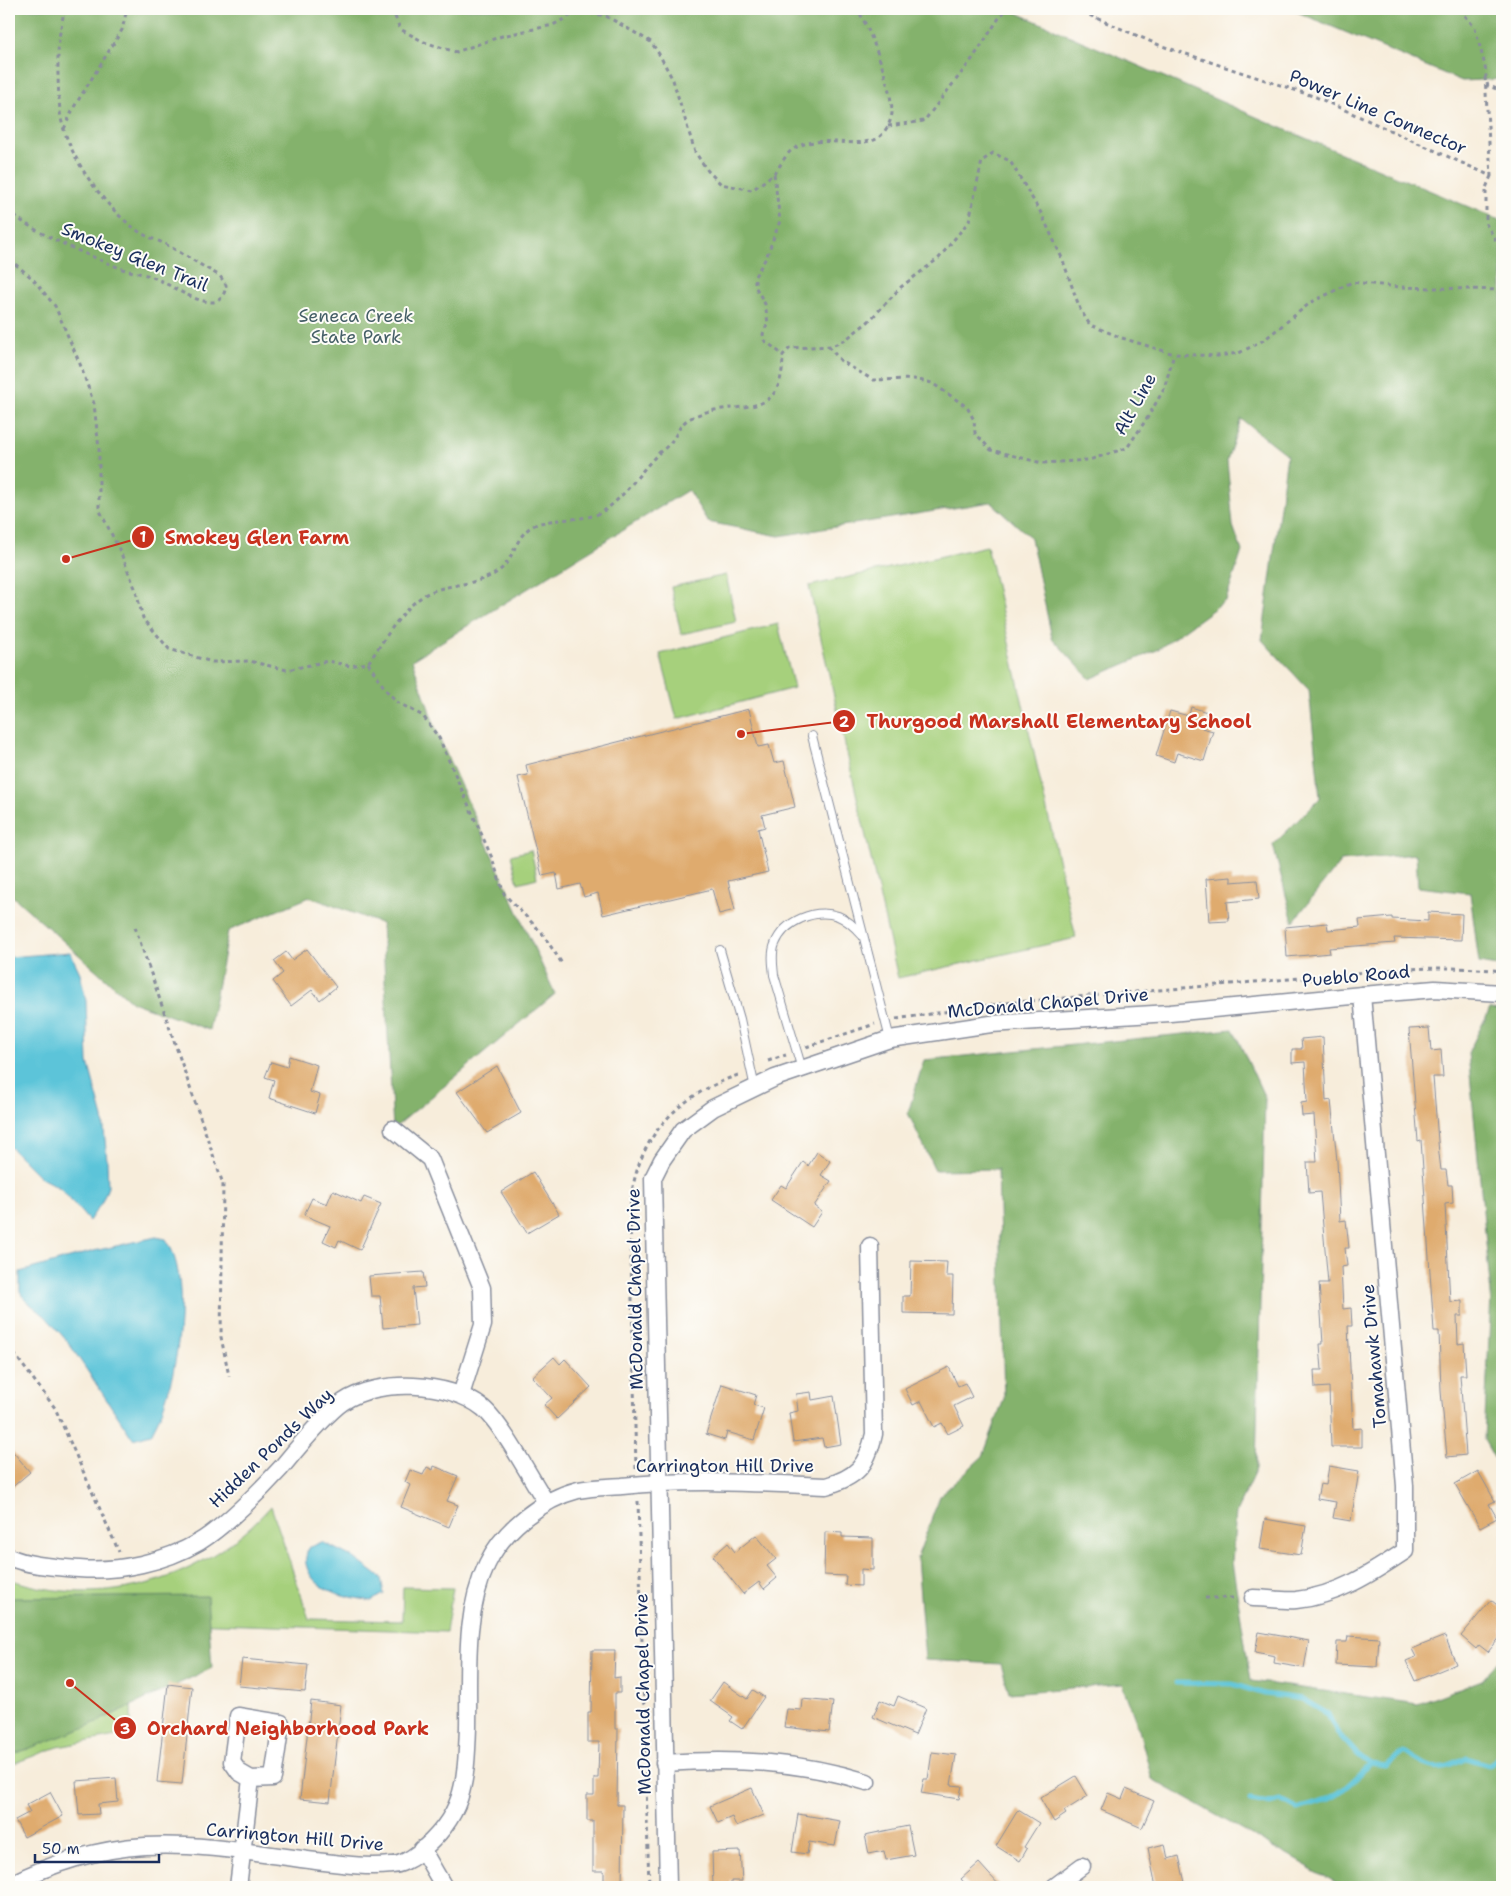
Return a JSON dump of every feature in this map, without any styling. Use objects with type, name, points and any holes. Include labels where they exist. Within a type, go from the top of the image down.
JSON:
[{"type":"street","name":"Pueblo Road","points":[[1213,1010],[1435,989],[1502,993]]},
{"type":"street","name":"Tomahawk Drive","points":[[1253,1598],[1295,1600],[1327,1594],[1353,1583],[1405,1551],[1405,1486],[1362,995]]},
{"type":"street","name":"McDonald Chapel Drive","points":[[668,1887],[653,1178],[662,1160],[683,1130],[713,1108],[754,1088],[802,1069],[890,1039],[991,1024],[1213,1010]]},
{"type":"street","points":[[393,1129],[430,1159],[482,1288],[483,1325],[461,1395]]},
{"type":"street","name":"Carrington Hill Drive","points":[[9,1885],[40,1869],[79,1856],[144,1846],[176,1846],[242,1852],[350,1865],[395,1865],[415,1856],[448,1826],[459,1803],[467,1758],[470,1622],[487,1563],[507,1534],[546,1502],[578,1490],[659,1482],[826,1486],[845,1480],[859,1470],[870,1452],[874,1434],[870,1246]]},
{"type":"street","name":"Hidden Ponds Way","points":[[9,1556],[15,1560],[65,1568],[102,1571],[170,1556],[200,1541],[231,1516],[278,1471],[343,1402],[376,1388],[416,1385],[461,1395],[484,1409],[502,1433],[546,1502]]},
{"type":"street","points":[[664,1763],[701,1760],[779,1763],[830,1771],[866,1782]]},
{"type":"street","points":[[238,1887],[251,1779]]},
{"type":"street","points":[[422,1849],[444,1887]]},
{"type":"street","points":[[1054,1887],[1082,1866]]},
{"type":"lane","points":[[812,736],[890,1039]]},
{"type":"lane","points":[[802,1069],[774,975],[772,958],[775,944],[783,931],[797,920],[815,914],[828,914],[839,917],[852,924],[864,936]]},
{"type":"lane","points":[[720,950],[740,1019],[754,1088]]},
{"type":"path","name":"Smokey Glen Trail","points":[[9,209],[12,214],[35,230],[121,268],[156,278],[175,289],[211,303],[218,301],[224,295],[226,285],[220,276],[143,234],[121,217],[93,184],[73,154],[63,131],[60,110],[59,38],[64,16],[63,9]]},
{"type":"path","points":[[63,131],[74,107],[122,30],[127,9]]},
{"type":"path","points":[[392,9],[400,29],[424,42],[456,52],[488,40],[553,25],[579,11],[606,16],[651,42],[659,54],[673,80],[695,152],[708,171],[721,184],[752,190],[774,174],[794,148],[809,143],[829,140],[852,142],[872,140],[881,137],[888,126],[892,113],[882,64],[877,47],[857,9]]},
{"type":"path","points":[[888,126],[924,121],[973,58],[1005,9]]},
{"type":"path","name":"Power Line Connector","points":[[1075,9],[1159,45],[1316,97],[1492,176],[1485,66],[1475,28],[1460,9]]},
{"type":"path","points":[[1485,76],[1488,86],[1497,89],[1502,87]]},
{"type":"path","points":[[9,259],[32,278],[56,306],[80,364],[94,404],[99,449],[99,509],[120,551],[143,618],[169,649],[212,662],[249,661],[287,670],[328,662],[350,666],[368,663],[398,620],[424,595],[483,579],[504,567],[516,543],[534,525],[600,513],[624,493],[657,454],[669,444],[681,425],[689,419],[711,409],[758,407],[772,396],[781,380],[783,355],[790,348],[828,346],[845,340],[863,326],[901,287],[939,258],[969,221],[982,161],[994,153],[1010,161],[1041,213],[1062,258],[1080,309],[1090,325],[1122,338],[1174,354],[1218,356],[1239,353],[1264,340],[1310,303],[1352,282],[1400,287],[1502,290]]},
{"type":"path","points":[[774,174],[780,221],[766,258],[755,276],[755,286],[764,304],[768,323],[763,334],[764,340],[783,355]]},
{"type":"path","points":[[1492,176],[1486,188],[1486,224],[1502,250]]},
{"type":"path","name":"Alt Line","points":[[828,346],[841,361],[873,380],[914,379],[932,383],[967,407],[974,420],[975,433],[991,450],[1042,463],[1089,460],[1127,448],[1164,389],[1174,354]]},
{"type":"path","points":[[368,663],[386,690],[397,702],[423,716],[439,738],[492,858],[504,894],[537,927],[563,965]]},
{"type":"path","points":[[135,927],[223,1184],[222,1337],[229,1376]]},
{"type":"path","points":[[892,1020],[1006,1003],[1301,978],[1318,981],[1366,972],[1443,966],[1502,971]]},
{"type":"path","points":[[805,1047],[875,1024]]},
{"type":"path","points":[[768,1061],[786,1055]]},
{"type":"path","points":[[9,1347],[55,1408],[125,1566]]},
{"type":"path","points":[[638,1496],[649,1887]]},
{"type":"path","points":[[1205,1598],[1253,1598]]},
{"type":"green space","name":"Seneca Creek State Park","points":[[9,9],[1008,9],[1502,221],[1502,967],[1479,963],[1470,893],[1418,887],[1416,854],[1341,861],[1293,922],[1273,845],[1320,798],[1309,690],[1262,640],[1287,455],[1241,419],[1227,460],[1233,526],[1242,551],[1226,600],[1157,650],[1090,679],[1052,638],[1031,538],[991,502],[779,536],[708,522],[688,490],[412,660],[439,738],[555,994],[393,1129],[382,924],[310,897],[228,931],[209,1030],[132,1002],[9,893]]},
{"type":"green space","points":[[1290,9],[1502,9],[1502,79],[1462,81]]},
{"type":"green space","points":[[987,546],[1076,938],[898,978],[809,586]]},
{"type":"green space","points":[[726,575],[736,622],[681,634],[671,587]]},
{"type":"green space","points":[[778,624],[794,688],[677,719],[660,654]]},
{"type":"green space","points":[[531,850],[537,878],[518,883],[511,855]]},
{"type":"green space","points":[[1490,1009],[1502,1010],[1502,1472],[1484,1440],[1491,1295],[1468,1053]]},
{"type":"green space","points":[[1233,1029],[1265,1098],[1256,1469],[1236,1512],[1232,1562],[1251,1681],[1418,1704],[1482,1680],[1502,1658],[1502,1887],[1344,1887],[1152,1779],[1139,1730],[1122,1684],[1009,1693],[1001,1664],[925,1660],[917,1558],[940,1496],[983,1456],[1004,1399],[998,1169],[935,1170],[908,1113],[924,1060]]},
{"type":"green space","points":[[271,1506],[309,1619],[402,1621],[403,1587],[453,1588],[446,1632],[132,1621],[131,1733],[58,1747],[9,1765],[9,1579],[45,1588],[81,1592],[116,1590],[151,1583],[184,1570],[216,1553],[245,1532]]},
{"type":"green space","points":[[207,1596],[212,1668],[86,1727],[9,1756],[9,1598]]},
{"type":"water","points":[[70,952],[80,973],[86,1001],[88,1062],[103,1118],[107,1161],[108,1187],[102,1202],[89,1221],[60,1188],[41,1178],[9,1146],[9,957]]},
{"type":"water","points":[[156,1237],[166,1239],[174,1255],[178,1274],[180,1319],[178,1342],[170,1385],[159,1418],[151,1434],[133,1439],[68,1342],[45,1316],[25,1300],[20,1291],[20,1272],[94,1251]]},
{"type":"water","points":[[322,1542],[354,1558],[381,1578],[384,1594],[371,1601],[342,1595],[323,1587],[310,1574],[306,1564],[308,1548]]},
{"type":"building","points":[[1191,707],[1207,712],[1202,728],[1213,731],[1204,761],[1177,753],[1174,762],[1156,756],[1170,711],[1189,716]]},
{"type":"building","points":[[749,709],[758,747],[769,745],[774,763],[784,761],[795,807],[762,815],[765,827],[758,829],[768,872],[728,881],[735,910],[719,914],[712,889],[603,915],[598,893],[584,897],[580,884],[559,889],[556,873],[542,876],[518,777],[528,775],[526,765]]},
{"type":"building","points":[[1231,877],[1231,882],[1257,880],[1259,899],[1227,902],[1229,921],[1209,922],[1206,879]]},
{"type":"building","points":[[1428,912],[1462,914],[1461,940],[1394,938],[1395,943],[1329,948],[1330,953],[1287,957],[1285,927],[1327,923],[1328,930],[1360,927],[1359,920],[1392,917],[1392,919],[1428,921]]},
{"type":"building","points":[[307,949],[336,987],[320,1000],[312,990],[291,1006],[273,981],[283,973],[274,961],[286,952],[292,960]]},
{"type":"building","points":[[1429,1028],[1431,1051],[1441,1050],[1443,1077],[1433,1077],[1441,1170],[1446,1170],[1448,1185],[1452,1185],[1453,1203],[1445,1204],[1450,1302],[1462,1301],[1462,1316],[1457,1316],[1458,1344],[1464,1343],[1466,1375],[1460,1375],[1466,1455],[1447,1457],[1441,1391],[1439,1331],[1434,1331],[1421,1140],[1418,1141],[1409,1029]]},
{"type":"building","points":[[1323,1037],[1326,1101],[1331,1100],[1340,1221],[1346,1220],[1349,1248],[1345,1248],[1347,1266],[1341,1267],[1343,1309],[1351,1308],[1352,1326],[1348,1326],[1353,1429],[1362,1428],[1362,1447],[1331,1447],[1329,1387],[1315,1388],[1314,1370],[1322,1370],[1320,1344],[1323,1344],[1319,1283],[1328,1283],[1320,1192],[1309,1193],[1307,1162],[1317,1162],[1314,1115],[1302,1116],[1301,1103],[1307,1102],[1305,1062],[1292,1063],[1292,1049],[1302,1049],[1301,1039]]},
{"type":"building","points":[[289,1056],[317,1065],[310,1092],[320,1095],[315,1113],[269,1098],[274,1080],[265,1077],[271,1062],[287,1067]]},
{"type":"building","points":[[497,1066],[521,1113],[487,1133],[457,1092]]},
{"type":"building","points":[[817,1152],[830,1161],[821,1175],[831,1181],[814,1206],[822,1212],[812,1227],[771,1200],[781,1185],[786,1188],[803,1162],[808,1166]]},
{"type":"building","points":[[533,1172],[559,1214],[527,1233],[501,1192]]},
{"type":"building","points":[[333,1190],[361,1203],[364,1197],[381,1204],[360,1250],[339,1240],[336,1247],[323,1241],[330,1226],[304,1215],[312,1198],[327,1204]]},
{"type":"building","points":[[911,1261],[947,1262],[946,1276],[953,1276],[952,1314],[903,1313],[903,1296],[910,1296]]},
{"type":"building","points":[[423,1272],[425,1287],[413,1288],[417,1325],[383,1328],[380,1296],[371,1296],[369,1276]]},
{"type":"building","points":[[554,1357],[560,1364],[565,1359],[591,1387],[557,1419],[544,1405],[552,1398],[532,1377]]},
{"type":"building","points":[[949,1367],[958,1386],[965,1383],[972,1397],[954,1406],[964,1426],[948,1434],[942,1423],[934,1427],[921,1401],[913,1405],[905,1389]]},
{"type":"building","points":[[722,1384],[756,1395],[753,1405],[764,1408],[754,1440],[727,1432],[725,1440],[706,1434]]},
{"type":"building","points":[[811,1392],[812,1400],[834,1396],[841,1444],[824,1447],[822,1438],[793,1442],[789,1413],[798,1411],[796,1394]]},
{"type":"building","points":[[9,1447],[30,1472],[9,1490]]},
{"type":"building","points":[[434,1466],[458,1476],[447,1501],[458,1505],[449,1527],[401,1507],[410,1485],[405,1482],[410,1470],[423,1475],[427,1467],[433,1470]]},
{"type":"building","points":[[1329,1466],[1359,1471],[1351,1521],[1333,1518],[1336,1502],[1317,1499],[1320,1484],[1326,1485]]},
{"type":"building","points":[[1478,1471],[1495,1501],[1489,1504],[1497,1518],[1480,1527],[1455,1484]]},
{"type":"building","points":[[1265,1519],[1306,1526],[1301,1555],[1260,1549]]},
{"type":"building","points":[[825,1532],[842,1533],[842,1537],[873,1538],[873,1570],[861,1569],[861,1586],[845,1585],[846,1576],[824,1575]]},
{"type":"building","points":[[756,1535],[776,1559],[767,1566],[777,1578],[764,1589],[759,1582],[743,1594],[713,1556],[728,1543],[735,1552]]},
{"type":"building","points":[[1491,1600],[1502,1609],[1502,1635],[1488,1652],[1479,1645],[1476,1649],[1461,1636]]},
{"type":"building","points":[[1259,1632],[1309,1641],[1304,1668],[1274,1663],[1275,1656],[1255,1652]]},
{"type":"building","points":[[1348,1636],[1379,1638],[1377,1667],[1336,1665],[1337,1642],[1347,1642]]},
{"type":"building","points":[[1445,1636],[1456,1664],[1415,1681],[1406,1661],[1416,1657],[1412,1649]]},
{"type":"building","points":[[592,1650],[615,1650],[614,1678],[620,1677],[620,1693],[615,1693],[615,1729],[618,1729],[617,1805],[623,1805],[622,1886],[604,1886],[604,1871],[593,1871],[593,1821],[587,1821],[587,1795],[594,1795],[594,1778],[598,1778],[599,1742],[588,1742],[588,1712],[591,1712]]},
{"type":"building","points":[[242,1659],[308,1665],[305,1692],[239,1686]]},
{"type":"building","points":[[723,1682],[747,1699],[753,1690],[764,1697],[742,1729],[730,1721],[733,1717],[710,1701]]},
{"type":"building","points":[[168,1684],[192,1687],[182,1784],[157,1782]]},
{"type":"building","points":[[898,1696],[926,1708],[915,1735],[873,1717],[880,1700],[894,1706]]},
{"type":"building","points":[[802,1699],[833,1702],[829,1732],[784,1727],[787,1709],[801,1710]]},
{"type":"building","points":[[311,1701],[341,1705],[330,1802],[300,1799]]},
{"type":"building","points":[[932,1752],[956,1755],[951,1785],[962,1786],[959,1799],[921,1793],[924,1779],[928,1779]]},
{"type":"building","points":[[1076,1776],[1088,1796],[1064,1811],[1066,1814],[1054,1822],[1040,1798]]},
{"type":"building","points":[[116,1778],[118,1802],[98,1804],[99,1814],[79,1815],[76,1781]]},
{"type":"building","points":[[752,1788],[764,1815],[736,1826],[732,1817],[718,1823],[710,1806]]},
{"type":"building","points":[[1126,1789],[1154,1801],[1142,1828],[1101,1810],[1108,1793],[1122,1799]]},
{"type":"building","points":[[50,1792],[63,1816],[24,1837],[15,1820],[30,1812],[26,1805]]},
{"type":"building","points":[[1018,1810],[1039,1823],[1024,1847],[1027,1849],[1020,1861],[996,1846]]},
{"type":"building","points":[[798,1814],[840,1821],[835,1846],[809,1842],[807,1854],[792,1852]]},
{"type":"building","points":[[908,1826],[914,1855],[886,1860],[884,1851],[869,1854],[865,1835]]},
{"type":"building","points":[[1165,1844],[1168,1859],[1179,1856],[1186,1887],[1156,1887],[1148,1848]]},
{"type":"building","points":[[740,1851],[742,1881],[731,1881],[731,1887],[713,1887],[712,1852]]},
{"type":"building","points":[[979,1863],[1001,1887],[968,1887],[961,1879]]},
{"type":"waterway","points":[[1176,1683],[1232,1684],[1265,1694],[1302,1699],[1328,1714],[1337,1732],[1356,1753],[1370,1764]]},
{"type":"waterway","points":[[1250,1800],[1269,1803],[1280,1800],[1297,1809],[1310,1806],[1338,1793],[1370,1764],[1386,1766],[1404,1752],[1421,1763],[1435,1767],[1448,1766],[1467,1758],[1489,1765],[1502,1752]]},
{"type":"place","name":"Smokey Glen Farm","points":[[66,559]]},
{"type":"place","name":"Thurgood Marshall Elementary School","points":[[741,734]]},
{"type":"place","name":"Orchard Neighborhood Park","points":[[70,1683]]}]
